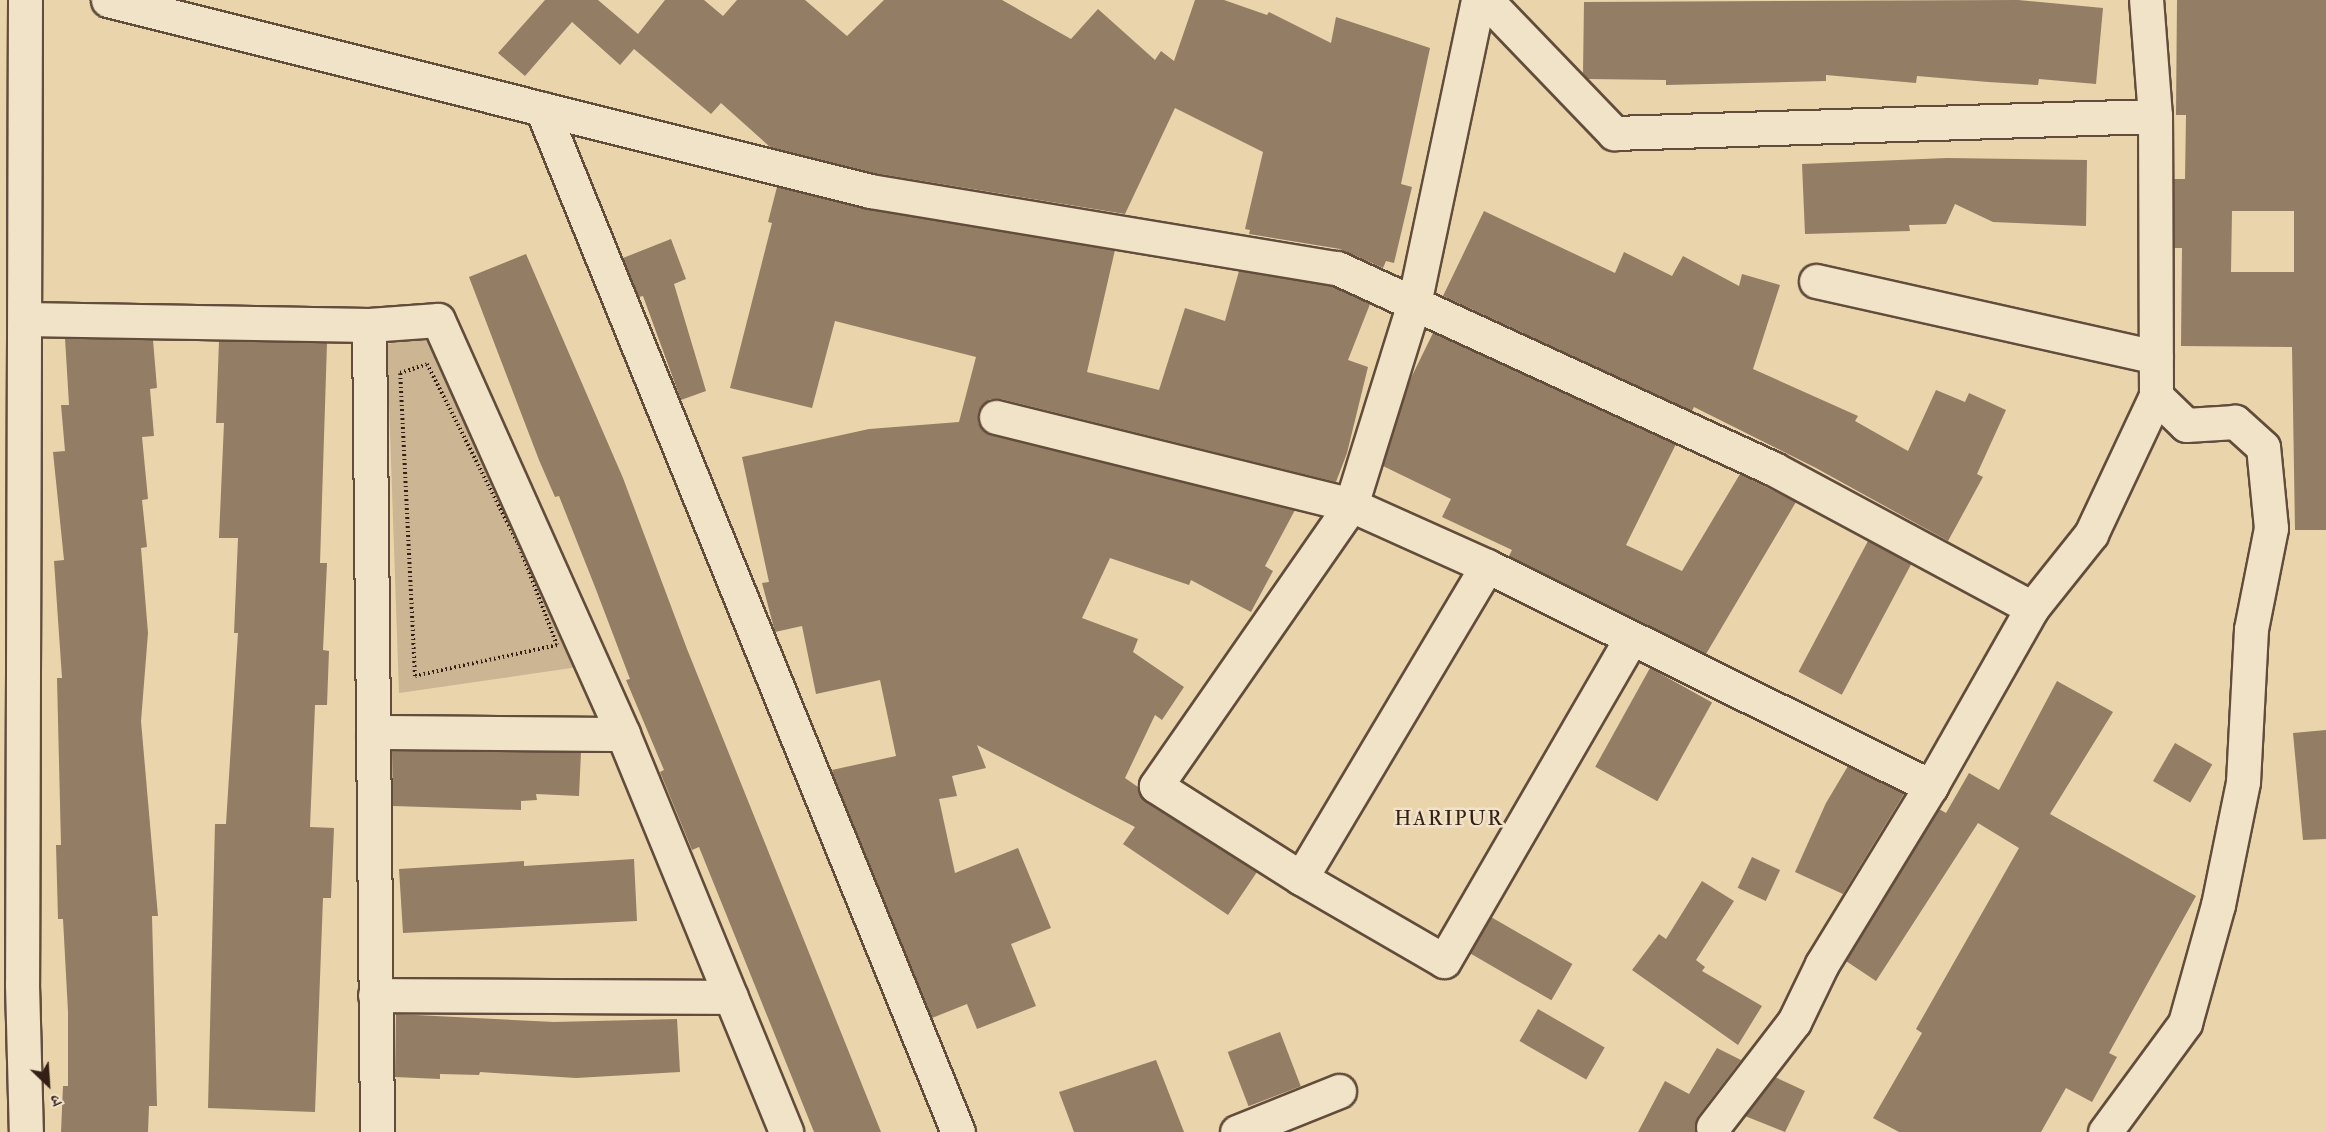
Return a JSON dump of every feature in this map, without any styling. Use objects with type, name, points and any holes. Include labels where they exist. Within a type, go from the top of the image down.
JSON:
[{"type":"street","points":[[25,0],[25,319],[11,984],[26,1132]]},
{"type":"street","points":[[108,0],[870,191],[1337,268],[1774,469],[2032,608]]},
{"type":"street","points":[[1478,0],[1414,303],[1351,505],[1156,786],[1301,878],[1444,961],[1631,639]]},
{"type":"street","points":[[1486,0],[1614,133],[2155,116]]},
{"type":"street","points":[[1713,1127],[1794,1022],[1822,964],[1931,786],[2032,608],[2091,534],[2157,396],[2155,116],[2146,0]]},
{"type":"street","points":[[542,109],[958,1132]]},
{"type":"street","points":[[1816,281],[2156,357]]},
{"type":"street","points":[[25,319],[369,325],[438,320],[623,734],[786,1132]]},
{"type":"street","points":[[369,325],[370,732],[623,734]]},
{"type":"street","points":[[2105,1132],[2185,1023],[2218,905],[2243,782],[2251,629],[2271,528],[2264,447],[2235,422],[2186,426],[2157,396]]},
{"type":"street","points":[[996,417],[1351,505],[1487,566],[1931,786]]},
{"type":"street","points":[[1301,878],[1487,566]]},
{"type":"street","points":[[373,732],[376,1132]]},
{"type":"street","points":[[375,995],[731,997]]},
{"type":"street","points":[[1237,1132],[1338,1091]]},
{"type":"street","points":[[2133,1094],[2134,1132]]},
{"type":"path","points":[[428,364],[518,543],[557,645],[415,676],[400,373],[428,364]]},
{"type":"shaded area","points":[[430,337],[578,667],[399,693],[387,344]]},
{"type":"building","points":[[545,0],[598,0],[638,34],[665,0],[704,0],[723,16],[737,0],[805,0],[847,36],[884,0],[1002,0],[1071,39],[1098,9],[1155,60],[1161,51],[1174,61],[1195,0],[1224,0],[1267,15],[1269,12],[1331,43],[1336,17],[1430,48],[1401,184],[1412,187],[1394,263],[1386,261],[1383,268],[1340,249],[1249,234],[1250,230],[1245,229],[1263,152],[1175,108],[1125,214],[874,173],[770,147],[721,103],[711,114],[634,49],[620,65],[572,22],[525,76],[498,53]]},
{"type":"building","points":[[2018,0],[2103,8],[2096,84],[2039,79],[2038,85],[1917,76],[1916,83],[1826,75],[1826,81],[1666,85],[1666,80],[1588,79],[1583,73],[1584,2]]},
{"type":"building","points":[[2177,0],[2326,0],[2326,530],[2295,530],[2292,347],[2181,346],[2182,248],[2174,248],[2174,179],[2185,179],[2186,115],[2176,115]],"holes":[[[2232,211],[2294,211],[2294,272],[2231,272]]]},
{"type":"building","points":[[1947,158],[2087,160],[2086,226],[1993,222],[1955,204],[1946,224],[1909,225],[1910,231],[1805,234],[1802,164]]},
{"type":"building","points":[[777,187],[867,209],[1115,250],[1087,372],[1159,390],[1185,308],[1225,321],[1239,271],[1331,286],[1370,304],[1348,360],[1368,367],[1347,453],[1336,482],[1001,399],[990,399],[978,412],[978,423],[991,435],[1295,510],[1265,566],[1273,571],[1251,612],[1191,580],[1189,585],[1110,558],[1082,618],[1138,639],[1133,652],[1184,687],[1162,720],[1155,715],[1125,778],[1138,787],[1146,802],[1257,872],[1228,915],[1123,844],[1135,827],[977,745],[986,768],[952,776],[957,796],[939,799],[955,873],[1018,848],[1051,928],[1011,944],[1036,1006],[977,1029],[967,1004],[932,1018],[832,770],[896,756],[880,680],[816,694],[802,626],[775,632],[762,583],[769,582],[742,457],[869,429],[959,422],[976,357],[835,321],[812,408],[730,388],[772,223],[768,222]]},
{"type":"building","points":[[1484,211],[1615,273],[1624,252],[1672,276],[1683,256],[1739,286],[1742,274],[1780,285],[1753,369],[1858,416],[1855,421],[1908,451],[1936,390],[1965,402],[1969,393],[2006,410],[1977,474],[1983,477],[1948,541],[1816,468],[1694,407],[1692,411],[1443,296]]},
{"type":"building","points":[[671,239],[686,279],[674,284],[706,391],[681,400],[643,296],[639,297],[623,258]]},
{"type":"building","points":[[526,254],[623,478],[687,649],[881,1132],[814,1132],[699,847],[692,850],[660,772],[664,770],[626,680],[630,679],[595,587],[559,496],[555,497],[539,460],[469,277]]},
{"type":"building","points":[[1433,333],[1676,444],[1626,545],[1682,571],[1740,474],[1796,502],[1706,654],[1509,556],[1512,550],[1442,517],[1451,499],[1383,466],[1410,380]]},
{"type":"building","points":[[65,338],[153,340],[157,388],[150,389],[154,436],[142,437],[148,499],[142,500],[147,547],[141,548],[148,633],[141,721],[158,916],[152,916],[157,1106],[149,1106],[148,1132],[61,1132],[63,1086],[68,1086],[68,1012],[63,919],[58,919],[56,845],[61,845],[57,678],[62,678],[54,561],[64,560],[53,452],[65,451],[61,405],[69,405]]},
{"type":"building","points":[[219,341],[327,343],[320,563],[327,563],[323,650],[329,651],[327,705],[315,705],[310,827],[334,828],[331,898],[323,898],[315,1112],[208,1108],[215,824],[226,824],[238,633],[234,633],[238,538],[219,538],[224,423],[216,423]]},
{"type":"building","points":[[1868,541],[1911,564],[1842,695],[1799,672]]},
{"type":"building","points":[[1650,668],[1712,702],[1657,801],[1595,767]]},
{"type":"building","points":[[2057,681],[2113,712],[2050,814],[2196,896],[2109,1053],[2117,1057],[2092,1102],[2066,1088],[2041,1132],[1899,1132],[1873,1118],[1922,1033],[1916,1029],[2019,848],[1978,823],[1876,981],[1846,961],[1939,809],[1946,813],[1969,773],[1999,790]]},
{"type":"building","points":[[2326,730],[2326,839],[2303,840],[2293,733]]},
{"type":"building","points":[[2175,743],[2212,765],[2190,803],[2153,781]]},
{"type":"building","points":[[392,751],[581,752],[579,796],[536,794],[537,800],[521,801],[521,810],[393,806]]},
{"type":"building","points":[[1848,766],[1904,794],[1843,894],[1795,872],[1826,803]]},
{"type":"building","points":[[1752,857],[1780,870],[1766,901],[1738,888]]},
{"type":"building","points":[[634,859],[637,921],[403,933],[399,869],[524,861],[524,866]]},
{"type":"building","points":[[1702,881],[1734,901],[1696,960],[1705,967],[1702,971],[1762,1006],[1738,1045],[1632,970],[1659,934],[1666,939]]},
{"type":"building","points":[[1491,917],[1572,964],[1551,1000],[1470,953]]},
{"type":"building","points":[[1538,1009],[1605,1048],[1586,1080],[1520,1041]]},
{"type":"building","points":[[396,1014],[554,1022],[677,1019],[680,1072],[576,1078],[480,1072],[479,1075],[440,1074],[440,1079],[395,1077]]},
{"type":"building","points":[[1280,1032],[1301,1086],[1249,1106],[1228,1052]]},
{"type":"building","points":[[1717,1048],[1741,1060],[1698,1116],[1695,1132],[1638,1132],[1665,1081],[1689,1094]]},
{"type":"building","points":[[1156,1060],[1184,1132],[1074,1132],[1059,1092]]},
{"type":"building","points":[[1775,1077],[1805,1091],[1785,1132],[1745,1116]]},
{"type":"district","name":"HARIPUR","points":[[1449,819]]}]
